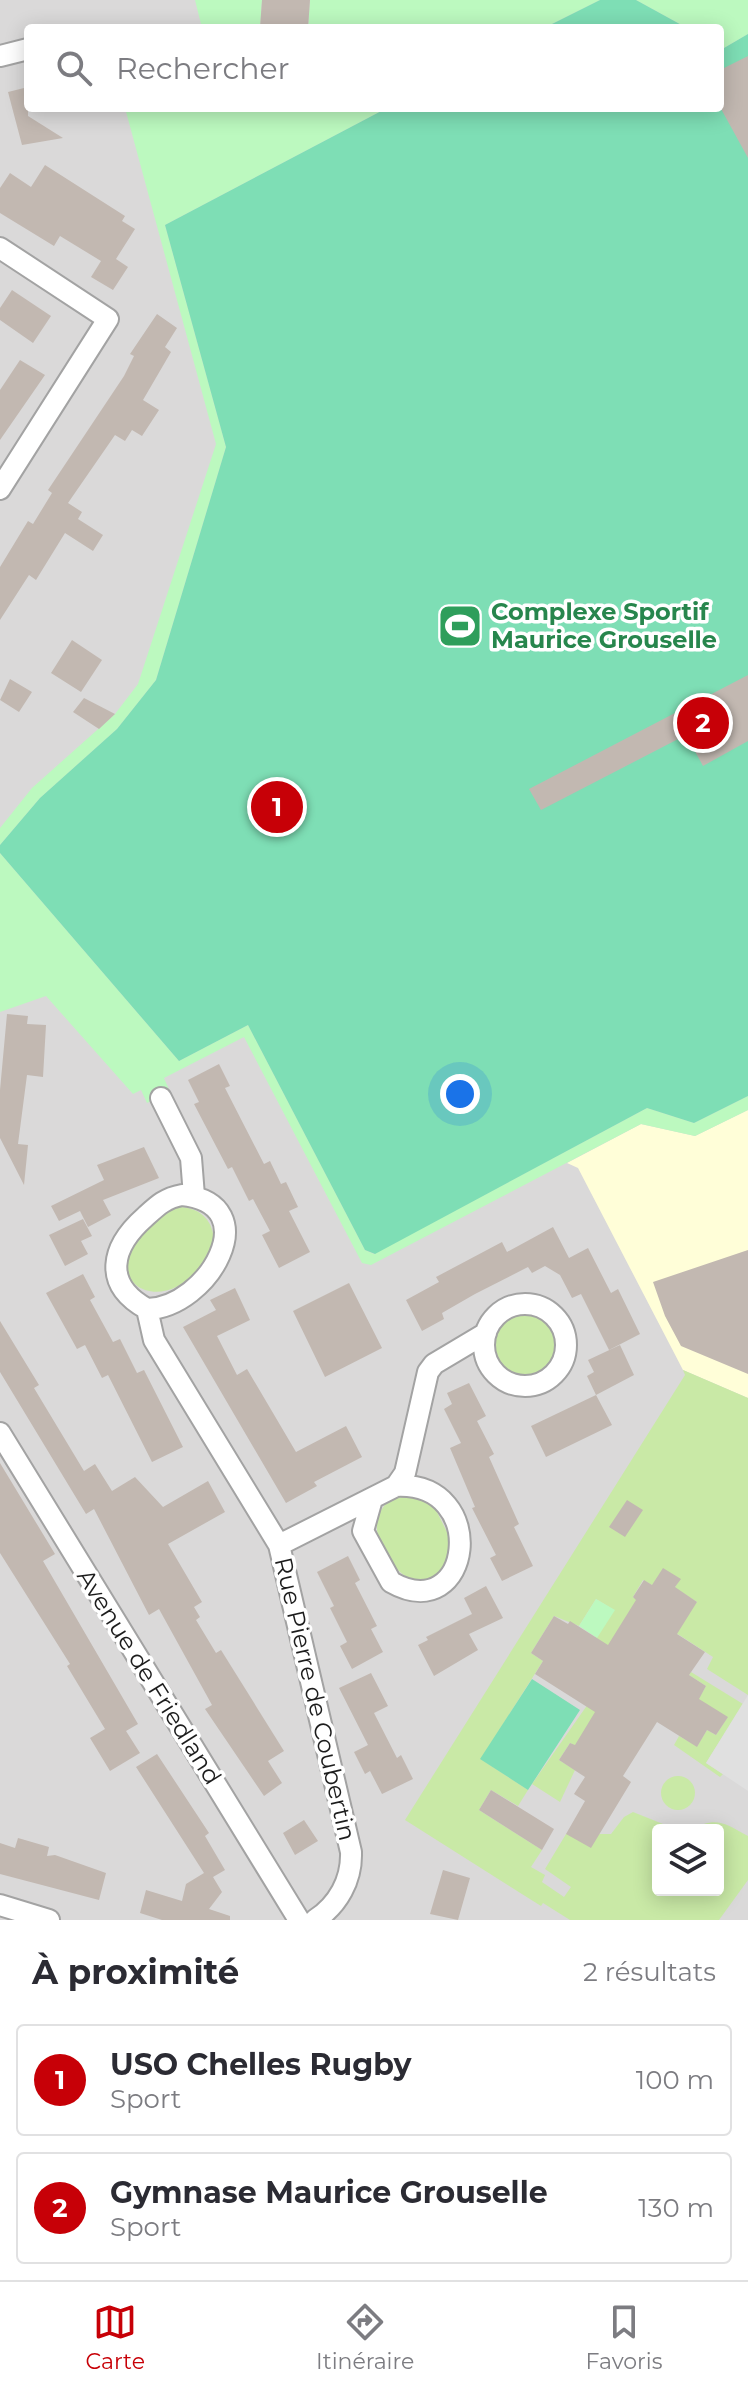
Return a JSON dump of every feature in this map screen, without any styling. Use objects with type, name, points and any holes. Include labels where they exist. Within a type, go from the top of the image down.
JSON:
[{"type":"street","points":[[0,56],[24,50]]},
{"type":"street","points":[[0,248],[108,319],[0,489]]},
{"type":"street","points":[[147,1309],[165,1309],[177,1303],[211,1270],[222,1253],[225,1238],[222,1221],[214,1209],[194,1196],[191,1158],[161,1098]]},
{"type":"street","name":"Rue Pierre de Coubertin","points":[[194,1196],[169,1197],[161,1202],[121,1242],[116,1273],[123,1289],[147,1309],[154,1340],[279,1545],[351,1852],[350,1871],[341,1894],[328,1911],[315,1920]]},
{"type":"street","points":[[396,1486],[405,1473],[428,1372],[434,1364],[486,1333],[503,1310],[530,1304],[555,1316],[567,1341],[566,1355],[552,1377],[527,1387],[514,1385],[492,1371],[486,1359],[486,1333]]},
{"type":"street","name":"Avenue de Friedland","points":[[0,1433],[299,1920]]},
{"type":"street","points":[[279,1545],[396,1486],[414,1485],[435,1493],[459,1528],[462,1552],[455,1572],[446,1581],[421,1591],[391,1582],[382,1572],[363,1531],[372,1499]]},
{"type":"street","points":[[0,1905],[49,1920]]},
{"type":"shaded area","points":[[0,0],[748,0],[748,1920],[0,1920]]},
{"type":"shaded area","points":[[748,1110],[748,1398],[683,1370],[578,1168],[567,1163],[641,1124],[695,1136]]},
{"type":"shaded area","points":[[748,1695],[748,1791],[706,1763]]},
{"type":"green space","points":[[195,0],[262,0],[260,24],[201,24]]},
{"type":"green space","points":[[310,0],[600,0],[552,24],[308,24]]},
{"type":"green space","points":[[600,0],[636,0],[680,24],[552,24]]},
{"type":"green space","points":[[636,0],[748,0],[748,34],[724,48],[724,24],[680,24]]},
{"type":"green space","name":"Complexe Sportif Maurice Grouselle","points":[[748,34],[748,1096],[694,1123],[647,1108],[375,1254],[365,1250],[248,1025],[179,1061],[0,853],[0,845],[40,798],[117,729],[156,680],[226,447],[165,225],[379,112],[724,112],[724,48]]},
{"type":"green space","points":[[126,112],[379,112],[165,225],[226,447],[156,680],[117,729],[40,798],[0,845],[0,828],[32,788],[115,714],[138,684],[216,444]]},
{"type":"green space","points":[[0,853],[179,1061],[248,1025],[365,1250],[374,1254],[647,1108],[694,1123],[748,1096],[748,1110],[695,1136],[641,1124],[371,1265],[362,1263],[244,1037],[164,1078],[170,1092],[147,1103],[141,1090],[133,1094],[46,996],[0,1012]]},
{"type":"green space","points":[[180,1207],[194,1210],[205,1217],[212,1228],[214,1243],[198,1269],[180,1285],[162,1291],[145,1290],[133,1282],[127,1269],[130,1252],[156,1220]]},
{"type":"green space","points":[[525,1315],[547,1323],[555,1345],[547,1367],[525,1375],[503,1367],[495,1345],[503,1323]]},
{"type":"green space","points":[[683,1370],[748,1398],[748,1695],[707,1669],[713,1657],[673,1631],[697,1602],[680,1591],[672,1592],[680,1579],[652,1585],[643,1580],[633,1597],[641,1603],[622,1667],[593,1640],[614,1610],[596,1599],[579,1626],[554,1616],[531,1653],[543,1661],[481,1759],[528,1790],[518,1806],[491,1790],[479,1810],[542,1850],[531,1867],[545,1875],[542,1882],[564,1897],[571,1887],[545,1869],[566,1834],[611,1834],[624,1817],[633,1812],[663,1824],[652,1824],[652,1896],[724,1896],[724,1824],[703,1824],[706,1823],[719,1822],[725,1824],[748,1836],[748,1880],[719,1920],[570,1920],[543,1903],[541,1906],[405,1820],[685,1375]]},
{"type":"green space","points":[[415,1494],[435,1508],[452,1542],[445,1567],[435,1578],[424,1582],[412,1580],[390,1561],[378,1535],[377,1522],[374,1521],[388,1500]]},
{"type":"green space","points":[[596,1599],[615,1610],[597,1638],[579,1626]]},
{"type":"green space","points":[[691,1672],[743,1704],[706,1763],[723,1774],[720,1777],[674,1745],[679,1736],[697,1746],[707,1730],[716,1735],[727,1718],[696,1703],[706,1686],[689,1675]]},
{"type":"green space","points":[[532,1679],[580,1710],[528,1790],[480,1759]]},
{"type":"green space","points":[[588,1704],[597,1710],[578,1747],[570,1743],[559,1760],[575,1770],[560,1802],[532,1784]]},
{"type":"green space","points":[[678,1776],[690,1781],[695,1793],[690,1805],[678,1810],[666,1805],[661,1793],[666,1781]]},
{"type":"building","points":[[262,0],[310,0],[308,24],[260,24]]},
{"type":"building","points":[[748,56],[748,158],[723,112],[724,68]]},
{"type":"building","points":[[24,88],[24,112],[63,138],[22,145],[8,92]]},
{"type":"building","points":[[45,165],[125,216],[122,221],[135,229],[116,259],[128,267],[113,290],[91,277],[101,261],[60,236],[54,246],[0,213],[0,188],[10,173],[31,187]]},
{"type":"building","points":[[12,290],[51,316],[33,343],[0,320],[0,308]]},
{"type":"building","points":[[157,314],[177,328],[165,347],[171,352],[143,400],[159,410],[142,436],[132,430],[125,441],[115,435],[68,503],[82,512],[78,519],[103,535],[93,551],[65,533],[36,580],[29,575],[0,620],[0,567],[28,521],[33,524],[52,493],[48,490],[124,376],[134,356],[130,354]]},
{"type":"building","points":[[20,360],[45,375],[0,440],[0,390]]},
{"type":"building","points":[[72,640],[102,660],[81,692],[51,673]]},
{"type":"building","points":[[748,675],[748,741],[703,766],[686,735],[541,810],[529,789]]},
{"type":"building","points":[[10,679],[32,692],[19,712],[0,700]]},
{"type":"building","points":[[84,698],[115,714],[99,729],[73,712]]},
{"type":"building","points":[[7,1014],[28,1016],[27,1024],[46,1025],[43,1077],[27,1075],[18,1144],[28,1145],[24,1185],[0,1138],[0,1090]]},
{"type":"building","points":[[219,1064],[230,1086],[225,1088],[264,1164],[270,1161],[281,1184],[286,1182],[298,1207],[289,1211],[310,1252],[279,1268],[262,1235],[270,1231],[253,1199],[249,1201],[232,1167],[228,1169],[194,1104],[199,1102],[188,1080]]},
{"type":"building","points":[[144,1147],[159,1178],[103,1200],[111,1215],[88,1227],[80,1211],[59,1221],[51,1206],[104,1180],[97,1165]]},
{"type":"building","points":[[83,1219],[92,1236],[81,1241],[88,1254],[65,1266],[49,1235]]},
{"type":"building","points":[[553,1227],[569,1258],[588,1248],[611,1293],[618,1289],[640,1334],[609,1350],[581,1294],[572,1298],[560,1275],[545,1266],[532,1273],[528,1267],[475,1294],[442,1313],[444,1319],[422,1331],[406,1300],[439,1282],[436,1277],[502,1242],[507,1252]]},
{"type":"building","points":[[748,1250],[748,1374],[681,1346],[665,1316],[653,1282]]},
{"type":"building","points":[[83,1274],[95,1297],[90,1300],[113,1342],[120,1339],[137,1373],[144,1370],[183,1447],[152,1462],[108,1375],[102,1378],[85,1345],[77,1349],[46,1293]]},
{"type":"building","points":[[349,1283],[382,1348],[325,1377],[293,1311]]},
{"type":"building","points":[[235,1288],[250,1320],[217,1336],[237,1375],[247,1369],[296,1452],[346,1426],[362,1457],[314,1482],[317,1486],[286,1503],[183,1327],[216,1310],[210,1300]]},
{"type":"building","points":[[0,1321],[39,1385],[34,1388],[84,1471],[95,1464],[112,1491],[135,1477],[163,1507],[208,1481],[225,1512],[168,1544],[202,1602],[194,1607],[200,1617],[196,1620],[216,1653],[221,1650],[284,1751],[268,1761],[282,1783],[264,1796],[205,1709],[212,1705],[159,1609],[149,1615],[94,1509],[86,1514],[0,1372]]},
{"type":"building","points":[[620,1345],[634,1375],[596,1395],[587,1376],[594,1372],[588,1360]]},
{"type":"building","points":[[469,1383],[486,1416],[477,1421],[494,1454],[489,1457],[519,1524],[514,1527],[533,1566],[502,1581],[490,1558],[496,1555],[472,1508],[475,1507],[450,1448],[461,1443],[444,1409],[452,1404],[447,1393]]},
{"type":"building","points":[[596,1395],[612,1425],[546,1457],[531,1426]]},
{"type":"building","points":[[0,1463],[55,1554],[43,1561],[138,1724],[126,1731],[140,1753],[110,1771],[90,1738],[105,1729],[67,1666],[70,1664],[0,1553]]},
{"type":"building","points":[[627,1500],[643,1510],[625,1537],[609,1527]]},
{"type":"building","points":[[348,1556],[360,1580],[355,1583],[377,1626],[371,1629],[383,1652],[352,1669],[340,1646],[347,1642],[317,1572]]},
{"type":"building","points":[[663,1568],[681,1579],[675,1587],[697,1602],[677,1634],[705,1652],[689,1675],[706,1686],[699,1699],[728,1717],[716,1735],[707,1730],[697,1747],[657,1722],[623,1776],[631,1782],[591,1848],[566,1834],[585,1801],[574,1794],[585,1777],[559,1760],[570,1743],[575,1745],[595,1712],[535,1674],[543,1661],[531,1653],[554,1616],[568,1624],[570,1621],[608,1645],[636,1600],[633,1597],[644,1580],[652,1585]]},
{"type":"building","points":[[486,1586],[503,1618],[469,1634],[478,1650],[434,1676],[418,1645],[428,1640],[426,1637],[472,1614],[464,1598]]},
{"type":"building","points":[[371,1673],[388,1706],[374,1713],[397,1758],[401,1755],[413,1779],[382,1794],[370,1771],[365,1774],[354,1752],[368,1745],[339,1688]]},
{"type":"building","points":[[157,1754],[209,1833],[205,1836],[225,1870],[213,1877],[222,1892],[209,1909],[230,1916],[230,1920],[162,1920],[140,1913],[146,1890],[182,1901],[186,1884],[204,1873],[136,1767]]},
{"type":"building","points":[[491,1790],[554,1829],[542,1850],[479,1810]]},
{"type":"building","points":[[304,1820],[318,1841],[295,1855],[283,1833]]},
{"type":"building","points":[[18,1838],[49,1847],[47,1856],[55,1855],[106,1873],[99,1900],[0,1874],[0,1843],[15,1848]]},
{"type":"building","points":[[443,1870],[470,1878],[458,1920],[430,1914]]},
{"type":"place","name":"Complexe Sportif Maurice Grouselle","points":[[460,626]]},
{"type":"place","name":"Gymnase Maurice Grouselle","points":[[703,723]]},
{"type":"place","name":"USO Chelles Rugby","points":[[277,807]]}]
